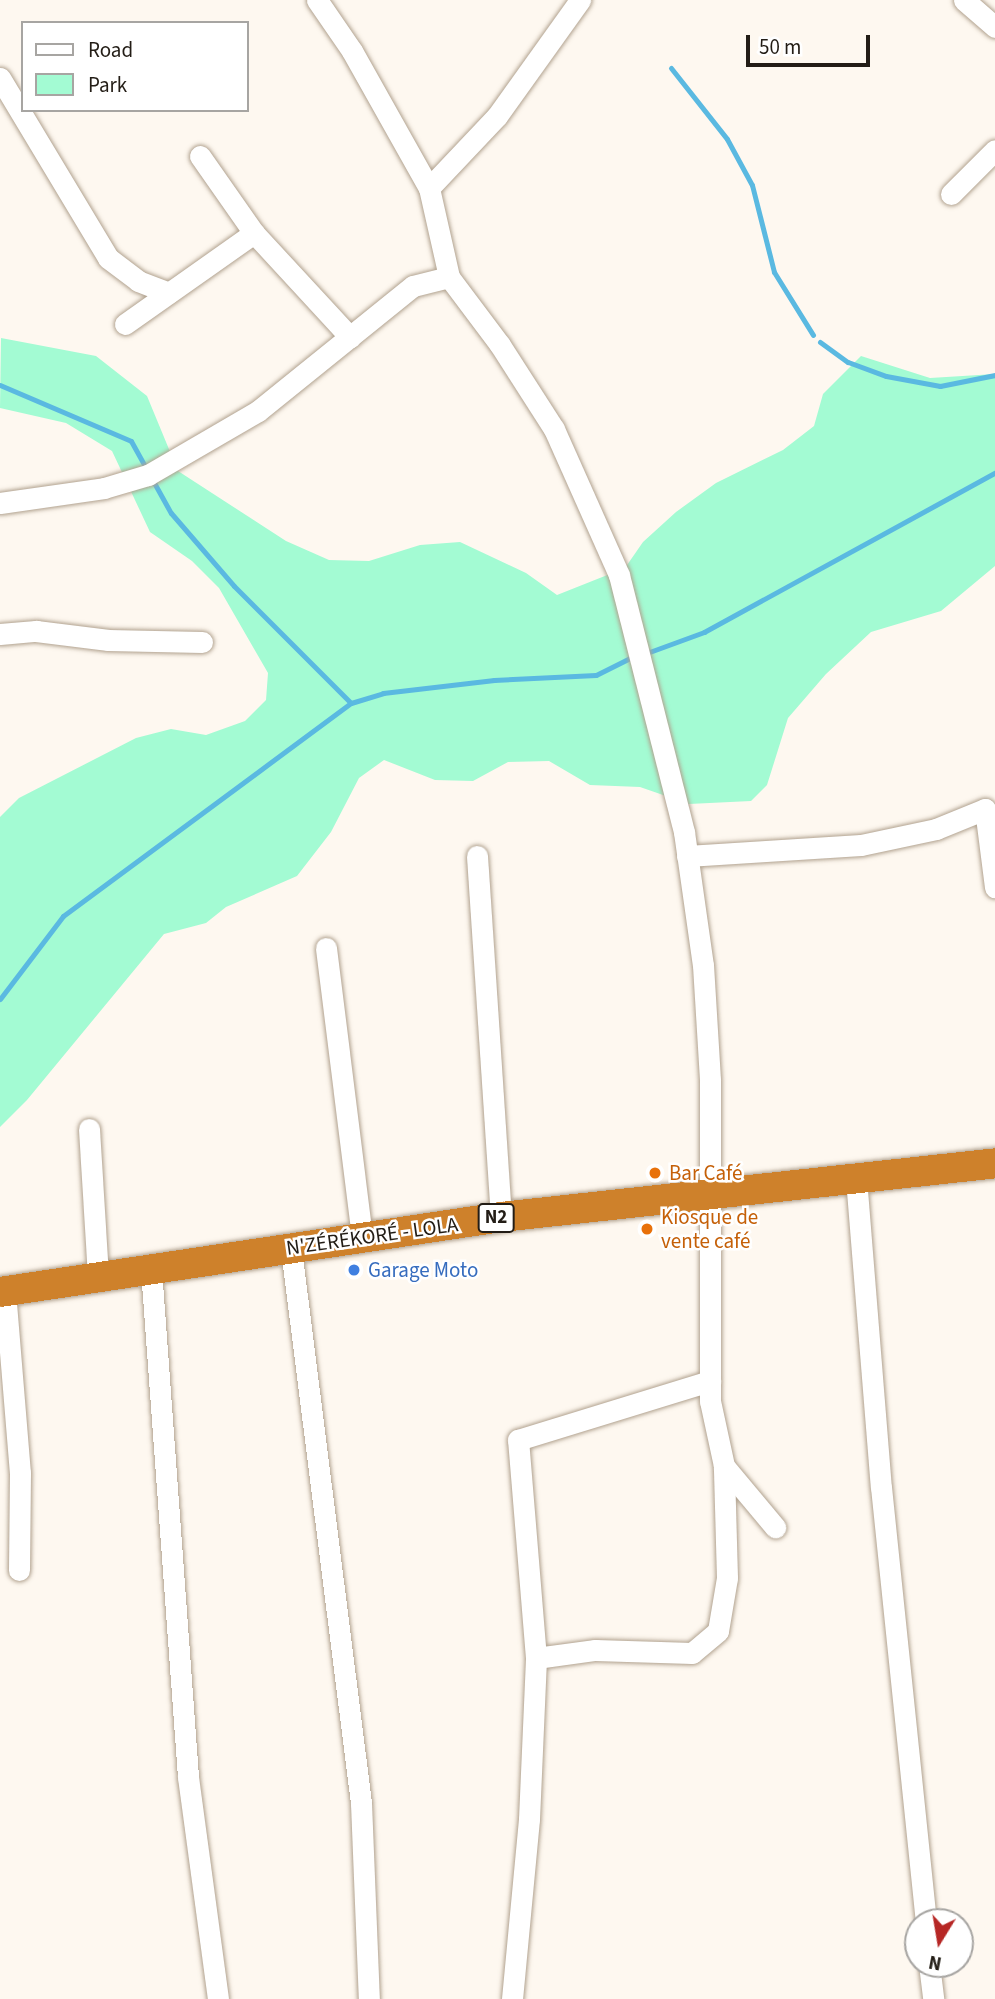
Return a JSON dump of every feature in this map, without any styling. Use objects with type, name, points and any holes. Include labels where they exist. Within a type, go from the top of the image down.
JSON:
[{"type":"highway","name":"N'ZÉRÉKORÉ - LOLA","points":[[3,1291],[501,1217],[995,1163]]},
{"type":"street","points":[[317,0],[352,51],[429,188],[449,278],[500,345],[554,429],[619,575],[646,672],[687,856],[703,965],[710,1080],[710,1381],[724,1466],[727,1578],[718,1631],[692,1653],[594,1650],[536,1658]]},
{"type":"street","points":[[429,188],[497,116],[580,0]]},
{"type":"street","points":[[964,0],[995,27]]},
{"type":"street","points":[[0,78],[108,258],[138,281],[169,293]]},
{"type":"street","points":[[951,194],[995,150]]},
{"type":"street","points":[[200,156],[254,233],[350,337]]},
{"type":"street","points":[[125,324],[254,233]]},
{"type":"street","points":[[0,503],[104,488],[148,475],[258,411],[414,286],[449,278]]},
{"type":"street","points":[[0,634],[36,631],[107,640],[202,642]]},
{"type":"street","points":[[687,856],[861,845],[936,829],[990,809],[995,887]]},
{"type":"street","points":[[477,856],[501,1217]]},
{"type":"street","points":[[326,948],[362,1238]]},
{"type":"street","points":[[89,1129],[98,1277]]},
{"type":"street","points":[[856,1178],[881,1486],[925,1908]]},
{"type":"street","points":[[290,1248],[361,1803],[369,1999]]},
{"type":"street","points":[[151,1269],[188,1777],[218,1999]]},
{"type":"street","points":[[3,1291],[20,1473],[19,1570]]},
{"type":"street","points":[[512,1999],[529,1819],[536,1658],[518,1440],[710,1381]]},
{"type":"street","points":[[724,1466],[775,1527]]},
{"type":"street","points":[[931,1978],[933,1999]]},
{"type":"green space","points":[[1,338],[96,356],[147,396],[178,471],[286,541],[329,560],[369,561],[420,545],[460,542],[526,573],[557,595],[625,568],[643,542],[676,512],[716,483],[783,450],[814,426],[823,394],[861,356],[930,378],[995,374],[995,566],[941,611],[871,632],[826,674],[788,718],[767,785],[751,801],[689,804],[640,787],[590,785],[549,761],[508,762],[473,781],[435,780],[384,760],[359,778],[331,832],[297,876],[226,907],[206,923],[164,934],[27,1100],[0,1127],[0,817],[19,798],[136,738],[171,729],[206,735],[245,721],[266,700],[268,673],[219,588],[192,561],[150,532],[112,451],[66,423],[0,408]]},
{"type":"waterway","points":[[671,68],[727,139],[752,185],[774,272],[813,335]]},
{"type":"waterway","points":[[820,342],[848,362],[886,376],[940,386],[995,375]]},
{"type":"waterway","points":[[0,385],[131,441],[147,470]]},
{"type":"waterway","points":[[644,654],[704,632],[995,473]]},
{"type":"waterway","points":[[152,479],[171,513],[234,586],[351,703]]},
{"type":"waterway","points":[[0,999],[63,916],[351,703],[383,693],[494,680],[596,675],[634,656]]},
{"type":"place","name":"Bar Café","points":[[655,1173]]},
{"type":"place","name":"Kiosque de vente café","points":[[647,1229]]},
{"type":"place","name":"Garage Moto","points":[[354,1270]]}]
